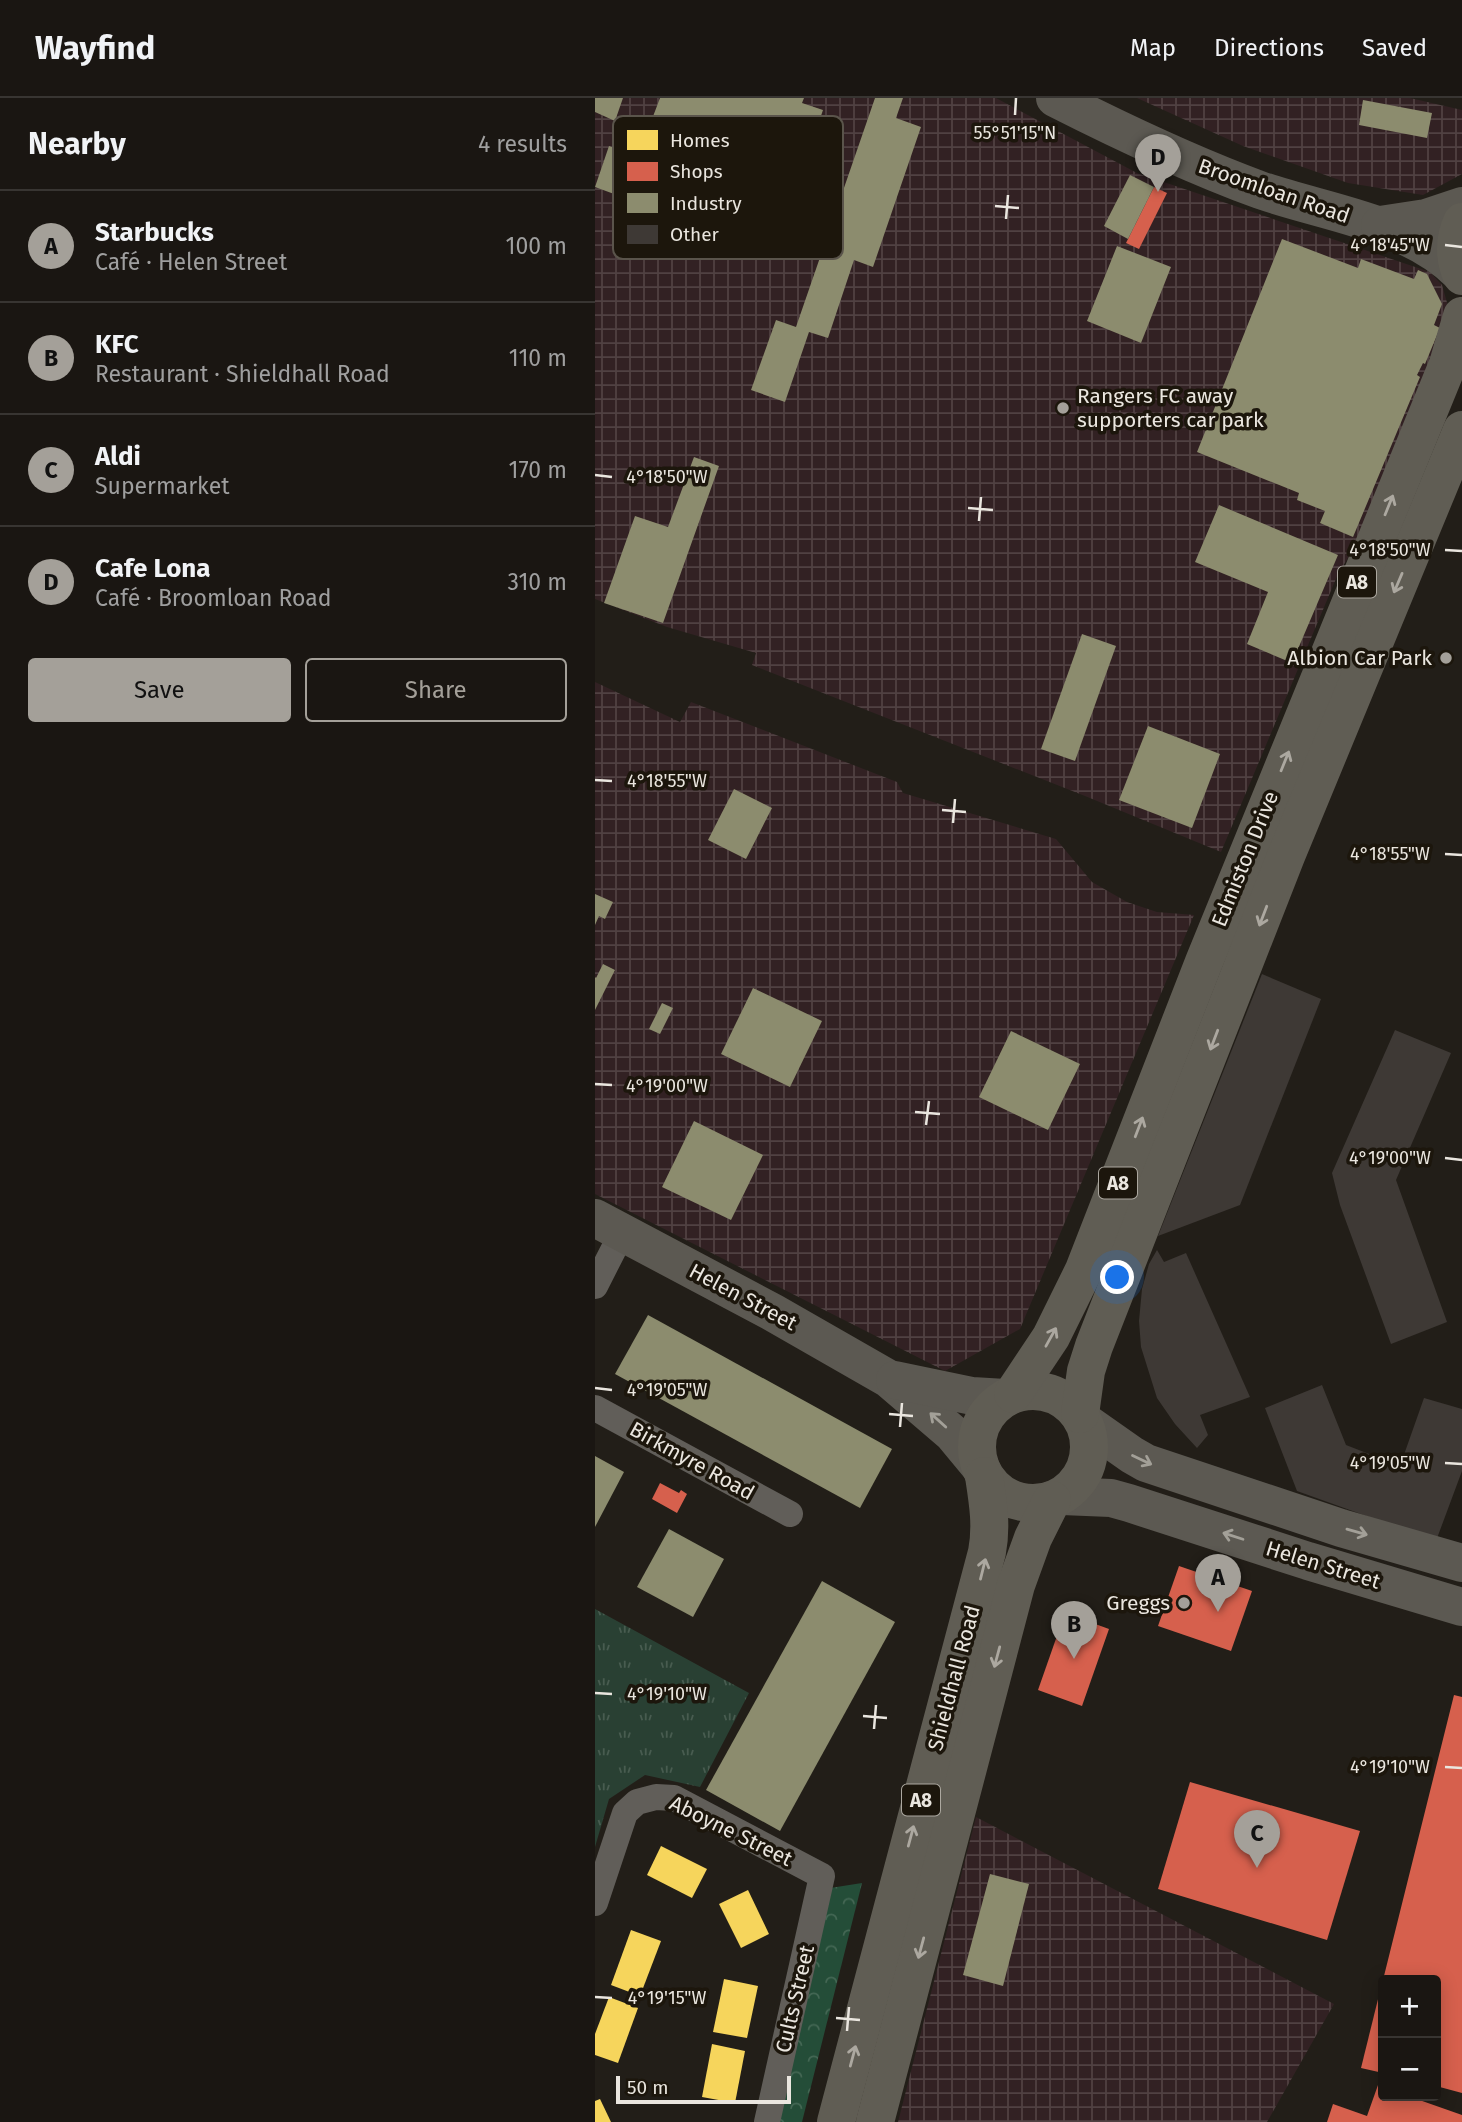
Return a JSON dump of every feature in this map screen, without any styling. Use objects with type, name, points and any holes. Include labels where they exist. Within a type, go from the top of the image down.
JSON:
[{"type":"main road","points":[[1461,275],[1456,244],[1462,222]]},
{"type":"main road","name":"Edmiston Drive","points":[[1009,1396],[1051,1338],[1084,1270],[1203,962],[1448,364],[1462,316]]},
{"type":"main road","name":"Edmiston Drive","points":[[1082,1418],[1086,1371],[1094,1346],[1286,856],[1462,430]]},
{"type":"main road","points":[[1031,1390],[1048,1392],[1066,1400],[1082,1418],[1088,1432],[1090,1451],[1085,1470],[1074,1486],[1057,1498],[1039,1503],[1020,1502],[1003,1495],[982,1472],[977,1450],[979,1432],[985,1416],[997,1403],[1009,1396],[1031,1390]]},
{"type":"main road","name":"Shieldhall Road","points":[[836,2122],[987,1552],[990,1514],[982,1472]]},
{"type":"main road","name":"Shieldhall Road","points":[[875,2122],[1016,1585],[1033,1538],[1057,1498]]},
{"type":"main road","points":[[895,1898],[932,1908]]},
{"type":"street","name":"Broomloan Road","points":[[1055,98],[1115,129],[1215,173],[1310,206],[1380,225],[1426,247],[1448,261],[1461,275]]},
{"type":"street","name":"Broomloan Road","points":[[1380,225],[1426,218],[1462,206]]},
{"type":"street","name":"Helen Street","points":[[609,1226],[772,1312],[889,1379],[952,1433],[982,1472]]},
{"type":"street","points":[[595,1286],[609,1226]]},
{"type":"street","name":"Helen Street","points":[[889,1379],[964,1395],[1009,1396]]},
{"type":"street","name":"Birkmyre Road","points":[[595,1408],[790,1514]]},
{"type":"street","name":"Helen Street","points":[[1082,1418],[1146,1463],[1341,1528],[1462,1563]]},
{"type":"street","name":"Helen Street","points":[[1057,1498],[1093,1497],[1129,1503],[1462,1607]]},
{"type":"street","name":"Aboyne Street","points":[[595,1903],[625,1813],[636,1802],[656,1797],[674,1798],[823,1876]]},
{"type":"street","name":"Cults Street","points":[[767,2122],[823,1876]]},
{"type":"shaded area","points":[[595,98],[996,98],[1137,173],[1430,272],[1442,285],[1448,306],[1447,323],[1373,518],[1338,574],[1221,852],[752,665],[756,653],[667,627],[595,599]]},
{"type":"shaded area","points":[[1137,98],[1410,98],[1462,110],[1462,174],[1423,195],[1348,183],[1243,146]]},
{"type":"shaded area","points":[[595,682],[680,722],[691,702],[897,782],[903,793],[1056,839],[1092,882],[1127,902],[1157,912],[1194,915],[1020,1329],[945,1371],[595,1194]]},
{"type":"shaded area","points":[[976,1817],[1334,2004],[1267,2122],[898,2122]]},
{"type":"green space","points":[[595,1609],[749,1693],[700,1787],[645,1775],[609,1799],[595,1847]]},
{"type":"green space","points":[[862,1883],[802,2122],[778,2122],[824,1889]]},
{"type":"building: Homes","points":[[661,1846],[707,1869],[692,1898],[647,1875]]},
{"type":"building: Homes","points":[[748,1890],[769,1934],[741,1948],[719,1904]]},
{"type":"building: Homes","points":[[631,1930],[661,1941],[640,1996],[611,1985]]},
{"type":"building: Homes","points":[[724,1979],[758,1986],[747,2038],[713,2032]]},
{"type":"building: Homes","points":[[609,1997],[638,2008],[618,2063],[595,2055],[595,2034]]},
{"type":"building: Homes","points":[[712,2044],[745,2051],[735,2103],[702,2097]]},
{"type":"building: Homes","points":[[600,2099],[611,2122],[595,2122],[595,2101]]},
{"type":"building: Shops","points":[[1154,187],[1167,193],[1139,249],[1126,243]]},
{"type":"building: Shops","points":[[660,1483],[687,1494],[677,1513],[652,1499]]},
{"type":"building: Shops","points":[[1179,1566],[1252,1591],[1231,1651],[1158,1626]]},
{"type":"building: Shops","points":[[1065,1613],[1109,1629],[1082,1706],[1038,1690]]},
{"type":"building: Shops","points":[[1454,1695],[1462,1697],[1462,2093],[1441,2087],[1441,1975],[1384,1975]]},
{"type":"building: Shops","points":[[1190,1782],[1360,1831],[1327,1940],[1158,1889]]},
{"type":"building: Shops","points":[[1378,1999],[1378,2072],[1361,2068]]},
{"type":"building: Shops","points":[[1378,2085],[1378,2101],[1422,2101],[1462,2115],[1462,2122],[1327,2122],[1333,2104],[1367,2116]]},
{"type":"building: Industry","points":[[595,98],[623,98],[613,120],[595,112]]},
{"type":"building: Industry","points":[[660,98],[804,98],[802,103],[823,110],[821,116],[653,116]]},
{"type":"building: Industry","points":[[875,98],[903,98],[896,118],[921,127],[873,267],[854,260],[828,338],[809,332],[785,402],[751,390],[776,320],[796,327],[819,259],[843,259],[843,191]]},
{"type":"building: Industry","points":[[1363,100],[1432,113],[1427,138],[1359,125]]},
{"type":"building: Industry","points":[[609,146],[613,147],[613,194],[595,187]]},
{"type":"building: Industry","points":[[1130,175],[1154,187],[1128,239],[1104,226]]},
{"type":"building: Industry","points":[[1282,239],[1358,268],[1361,259],[1414,279],[1418,270],[1427,274],[1442,304],[1434,325],[1440,328],[1425,364],[1423,363],[1417,375],[1420,377],[1353,537],[1320,523],[1325,511],[1297,500],[1299,493],[1197,452]]},
{"type":"building: Industry","points":[[1117,246],[1171,267],[1141,343],[1087,321]]},
{"type":"building: Industry","points":[[694,457],[719,466],[663,623],[604,603],[635,516],[668,527]]},
{"type":"building: Industry","points":[[1219,505],[1338,555],[1292,663],[1247,644],[1268,592],[1195,562]]},
{"type":"building: Industry","points":[[1082,634],[1116,646],[1075,761],[1041,749]]},
{"type":"building: Industry","points":[[1148,726],[1220,754],[1192,828],[1119,800]]},
{"type":"building: Industry","points":[[734,789],[772,808],[746,859],[708,840]]},
{"type":"building: Industry","points":[[595,894],[613,902],[605,919],[599,916],[595,925]]},
{"type":"building: Industry","points":[[603,964],[615,970],[595,1010],[595,977]]},
{"type":"building: Industry","points":[[753,988],[822,1021],[790,1087],[721,1054]]},
{"type":"building: Industry","points":[[662,1003],[673,1008],[660,1034],[649,1029]]},
{"type":"building: Industry","points":[[1011,1031],[1080,1064],[1048,1130],[979,1097]]},
{"type":"building: Industry","points":[[694,1121],[763,1155],[731,1220],[662,1187]]},
{"type":"building: Industry","points":[[648,1315],[892,1449],[860,1508],[615,1374]]},
{"type":"building: Industry","points":[[595,1456],[624,1472],[595,1527]]},
{"type":"building: Industry","points":[[669,1529],[724,1559],[693,1617],[637,1587]]},
{"type":"building: Industry","points":[[822,1581],[895,1622],[780,1831],[706,1790]]},
{"type":"building: Industry","points":[[990,1874],[1029,1884],[1003,1986],[963,1975]]},
{"type":"building: Other","points":[[1262,974],[1321,999],[1240,1205],[1158,1236]]},
{"type":"building: Other","points":[[1395,1030],[1451,1053],[1396,1180],[1447,1322],[1391,1344],[1340,1205],[1332,1173]]},
{"type":"building: Other","points":[[1157,1250],[1164,1262],[1186,1253],[1250,1397],[1200,1415],[1208,1435],[1197,1448],[1175,1424],[1157,1398],[1141,1347],[1139,1321],[1142,1289],[1149,1264]]},
{"type":"building: Other","points":[[1322,1385],[1346,1445],[1400,1466],[1424,1398],[1462,1409],[1462,1471],[1436,1541],[1297,1491],[1265,1408]]},
{"type":"place","name":"Cafe Lona","points":[[1158,192]]},
{"type":"place","name":"Rangers FC away supporters car park","points":[[1063,408]]},
{"type":"place","name":"Albion Car Park","points":[[1446,658]]},
{"type":"place","name":"Greggs","points":[[1184,1603]]},
{"type":"place","name":"Starbucks","points":[[1218,1612]]},
{"type":"place","name":"KFC","points":[[1074,1659]]},
{"type":"place","name":"Aldi","points":[[1257,1868]]}]
